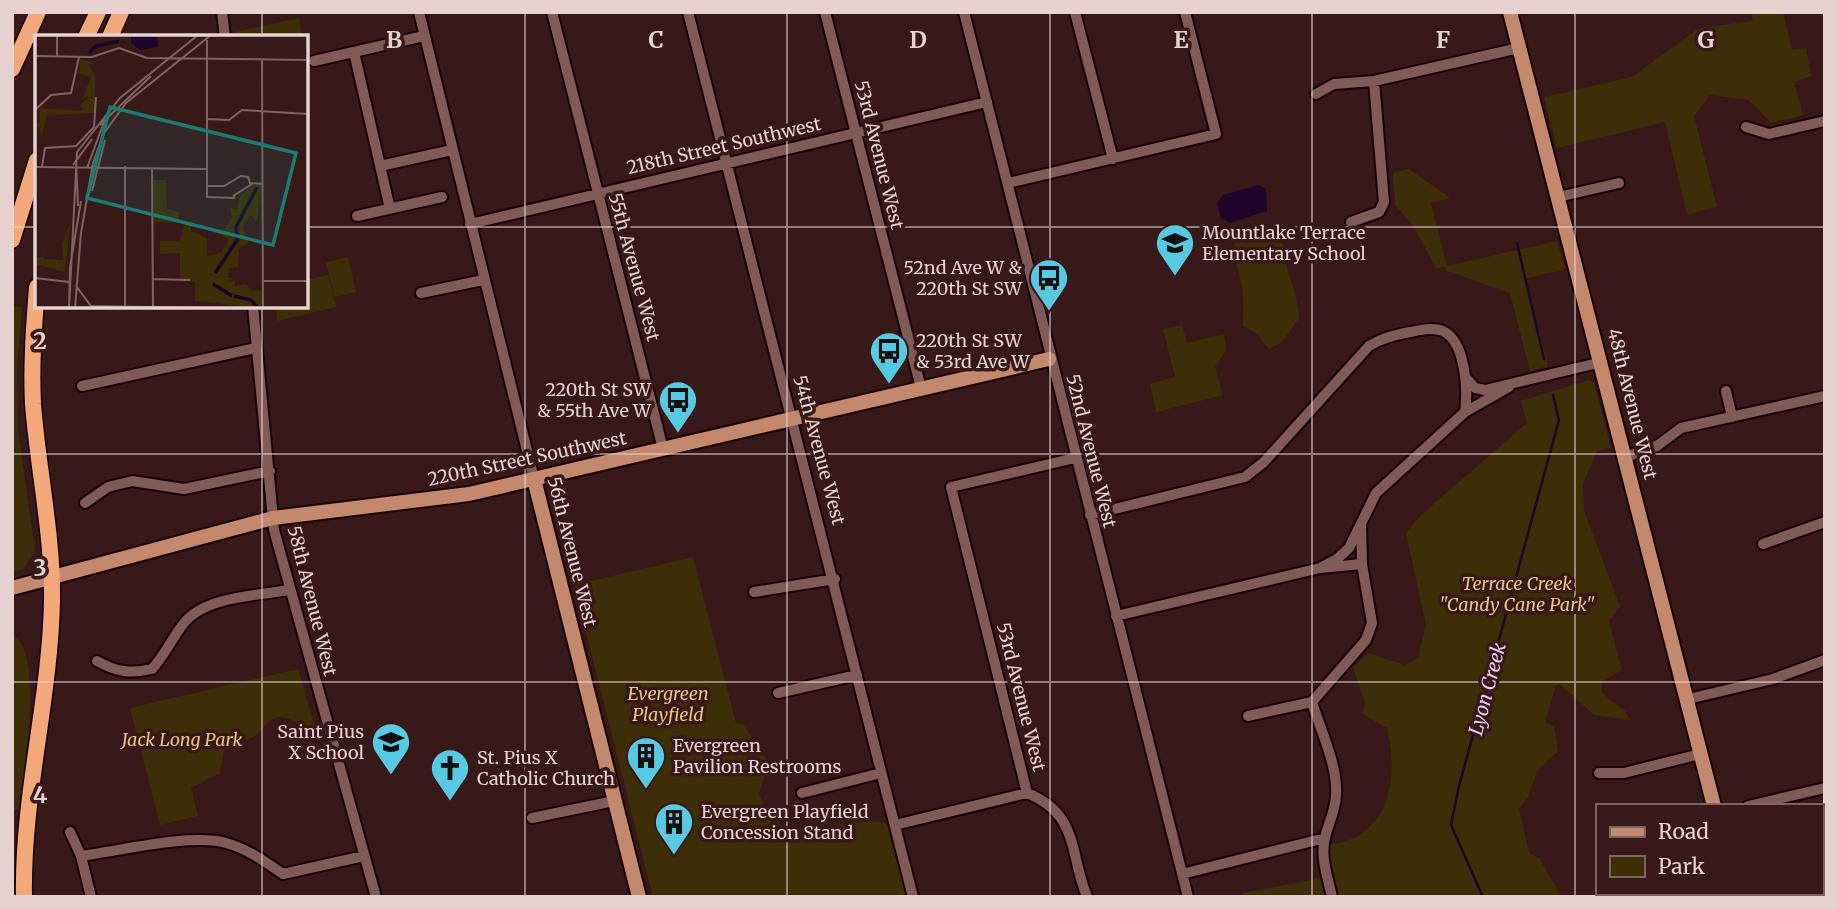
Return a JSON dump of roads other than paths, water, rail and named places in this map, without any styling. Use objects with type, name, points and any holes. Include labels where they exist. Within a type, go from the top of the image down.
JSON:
[{"type":"highway","points":[[12,69],[38,12]]},
{"type":"highway","points":[[87,35],[98,12]]},
{"type":"highway","points":[[111,35],[121,12]]},
{"type":"highway","points":[[12,240],[35,166]]},
{"type":"highway","points":[[24,897],[27,813],[50,667],[51,578],[33,402],[32,342],[35,308]]},
{"type":"main road","name":"48th Avenue West","points":[[1510,12],[1713,804]]},
{"type":"main road","name":"220th Street Southwest","points":[[12,588],[273,519],[354,506],[432,499],[534,479],[1049,359]]},
{"type":"main road","name":"56th Avenue West","points":[[534,479],[639,897]]},
{"type":"street","points":[[222,12],[225,35]]},
{"type":"street","name":"56th Avenue West","points":[[419,12],[534,479]]},
{"type":"street","name":"55th Avenue West","points":[[552,12],[663,449]]},
{"type":"street","name":"54th Avenue West","points":[[688,12],[835,579],[913,897]]},
{"type":"street","name":"53rd Avenue West","points":[[825,12],[921,388]]},
{"type":"street","name":"52nd Avenue West","points":[[964,12],[1049,359],[1188,897]]},
{"type":"street","points":[[1075,12],[1113,159]]},
{"type":"street","points":[[1008,183],[1216,134],[1185,12]]},
{"type":"street","points":[[314,61],[424,36]]},
{"type":"street","points":[[1316,94],[1334,84],[1374,81],[1519,48]]},
{"type":"street","points":[[354,52],[390,209]]},
{"type":"street","points":[[1351,222],[1379,212],[1384,202],[1374,81]]},
{"type":"street","name":"218th Street Southwest","points":[[470,224],[987,102]]},
{"type":"street","points":[[1746,127],[1769,134],[1825,121]]},
{"type":"street","points":[[380,166],[452,150]]},
{"type":"street","points":[[1558,197],[1619,183]]},
{"type":"street","points":[[357,216],[442,197]]},
{"type":"street","points":[[421,293],[483,280]]},
{"type":"street","name":"58th Avenue West","points":[[253,308],[273,519],[288,590],[376,897]]},
{"type":"street","points":[[1090,515],[1245,477],[1264,462],[1369,346],[1383,338],[1430,328],[1445,332],[1456,344],[1467,379],[1465,412]]},
{"type":"street","points":[[82,386],[257,348]]},
{"type":"street","points":[[1467,379],[1480,390],[1509,387],[1602,362]]},
{"type":"street","points":[[1320,568],[1337,559],[1349,548],[1376,493],[1465,412],[1509,387]]},
{"type":"street","points":[[1726,391],[1732,417]]},
{"type":"street","points":[[1625,457],[1657,446],[1681,428],[1825,396]]},
{"type":"street","name":"53rd Avenue West","points":[[1075,458],[951,486],[1027,793],[1045,800],[1068,827],[1087,897]]},
{"type":"street","points":[[85,503],[108,487],[132,481],[184,489],[270,471]]},
{"type":"street","points":[[1762,544],[1825,522]]},
{"type":"street","points":[[1248,716],[1312,702],[1366,640],[1372,622],[1362,564],[1361,524]]},
{"type":"street","points":[[1116,616],[1320,568],[1362,564]]},
{"type":"street","points":[[754,592],[835,579]]},
{"type":"street","points":[[97,661],[111,669],[134,673],[152,669],[184,622],[202,609],[223,602],[288,590]]},
{"type":"street","points":[[1688,698],[1773,679],[1825,660]]},
{"type":"street","points":[[778,693],[857,675]]},
{"type":"street","points":[[1312,702],[1335,772],[1333,816],[1325,838],[1323,857],[1332,897]]},
{"type":"street","points":[[1599,774],[1624,773],[1700,754]]},
{"type":"street","points":[[802,793],[881,773]]},
{"type":"street","points":[[1757,804],[1825,788]]},
{"type":"street","points":[[895,825],[1027,793]]},
{"type":"street","points":[[533,818],[614,801]]},
{"type":"street","points":[[70,832],[81,856],[91,897]]},
{"type":"street","points":[[1182,874],[1325,838]]},
{"type":"street","points":[[81,856],[191,841],[223,842],[256,854],[282,874],[364,856]]},
{"type":"waterway","name":"Lyon Creek","points":[[1517,243],[1544,359]]},
{"type":"waterway","name":"Lyon Creek","points":[[1483,897],[1451,825],[1459,786],[1559,420],[1553,395]]},
{"type":"place","name":"Mountlake Terrace Elementary School","points":[[1175,277]]},
{"type":"place","name":"52nd Ave W & 220th St SW","points":[[1049,312]]},
{"type":"place","name":"220th St SW & 53rd Ave W","points":[[889,385]]},
{"type":"place","name":"220th St SW & 55th Ave W","points":[[678,434]]},
{"type":"place","name":"Saint Pius X School","points":[[391,776]]},
{"type":"place","name":"Evergreen Pavilion Restrooms","points":[[646,790]]},
{"type":"place","name":"St. Pius X Catholic Church","points":[[450,802]]},
{"type":"place","name":"Evergreen Playfield Concession Stand","points":[[674,856]]},
{"type":"park label","name":"Terrace Creek \"Candy Cane Park\"","points":[[1517,594]]},
{"type":"park label","name":"Evergreen Playfield","points":[[668,704]]},
{"type":"park label","name":"Jack Long Park","points":[[182,740]]}]
